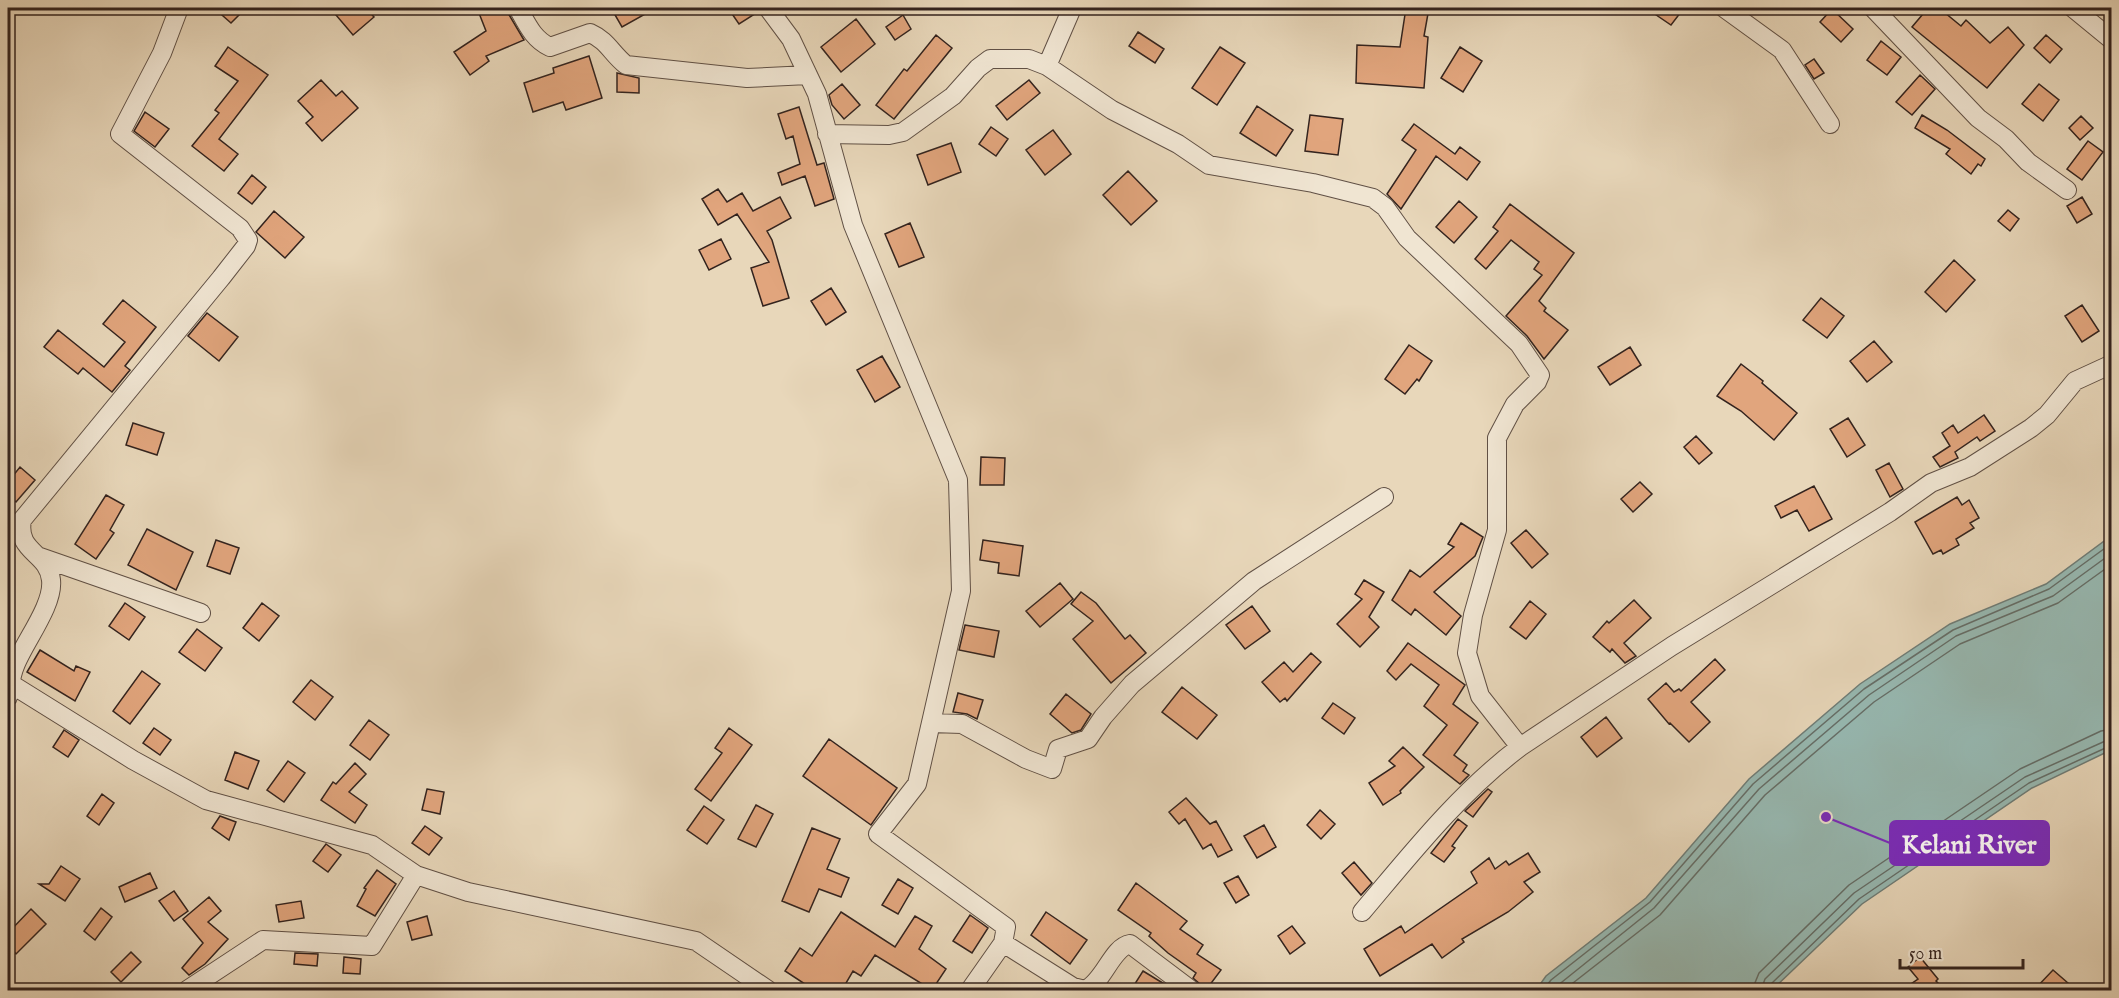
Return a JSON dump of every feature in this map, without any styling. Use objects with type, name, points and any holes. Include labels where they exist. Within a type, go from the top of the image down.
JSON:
[{"type":"street","points":[[179,8],[162,53],[120,134],[240,228],[248,240],[246,246],[178,331],[54,483],[30,508],[22,520],[20,533],[27,548],[40,557],[201,613]]},
{"type":"street","points":[[518,8],[532,34],[541,42],[550,46],[590,33],[605,40],[615,56],[626,65],[747,78],[808,75]]},
{"type":"street","points":[[768,8],[790,39],[817,94],[853,225],[958,480],[961,591],[917,784],[878,834],[1006,927],[1003,943],[970,990]]},
{"type":"street","points":[[1047,66],[1072,8]]},
{"type":"street","points":[[1724,8],[1782,50],[1830,124]]},
{"type":"street","points":[[1873,8],[1978,118],[2006,139],[2028,162],[2067,190]]},
{"type":"street","points":[[2073,8],[2112,40]]},
{"type":"street","points":[[827,134],[889,135],[903,132],[953,96],[978,68],[990,59],[1029,59],[1047,66],[1112,110],[1178,144],[1209,165],[1313,183],[1373,198],[1385,207],[1407,238],[1520,344],[1540,375],[1537,382],[1515,404],[1497,438],[1497,530],[1473,615],[1467,653],[1480,696],[1520,747]]},
{"type":"street","points":[[1362,912],[1445,816],[1499,763],[1520,747],[1579,706],[1890,512],[1931,483],[1970,467],[2031,428],[2046,415],[2075,381],[2112,364]]},
{"type":"street","points":[[931,723],[962,724],[1026,759],[1052,769],[1058,749],[1088,739],[1103,717],[1132,684],[1254,581],[1384,497]]},
{"type":"street","points":[[40,557],[48,568],[51,582],[45,607],[14,667],[9,691],[206,800],[372,845],[416,875],[468,892],[696,941],[768,990]]},
{"type":"street","points":[[187,990],[263,940],[372,946],[416,875]]},
{"type":"street","points":[[1003,943],[1073,987],[1085,990],[1095,984],[1121,948],[1130,944],[1191,990]]},
{"type":"water","points":[[2111,536],[2111,750],[2032,788],[1862,904],[1772,990],[1536,990],[1546,976],[1646,898],[1749,779],[1860,684],[1950,624],[2046,584]]},
{"type":"building","points":[[214,8],[246,8],[231,23]]},
{"type":"building","points":[[330,8],[366,8],[374,17],[353,35]]},
{"type":"building","points":[[477,8],[505,8],[524,40],[486,56],[489,61],[470,75],[454,52],[486,31]]},
{"type":"building","points":[[611,8],[656,8],[622,27]]},
{"type":"building","points":[[728,8],[757,8],[758,12],[739,24]]},
{"type":"building","points":[[1406,8],[1429,8],[1424,36],[1428,37],[1424,88],[1356,83],[1357,45],[1400,47]]},
{"type":"building","points":[[1646,8],[1684,8],[1671,25]]},
{"type":"building","points":[[1928,8],[1939,8],[1961,26],[1966,20],[1990,43],[2008,27],[2024,45],[1987,88],[1912,27]]},
{"type":"building","points":[[1832,9],[1853,29],[1841,42],[1820,22]]},
{"type":"building","points":[[903,15],[911,29],[895,40],[886,27]]},
{"type":"building","points":[[856,19],[875,44],[841,72],[821,47]]},
{"type":"building","points":[[1138,32],[1164,49],[1155,63],[1129,46]]},
{"type":"building","points":[[936,35],[952,48],[894,119],[876,105],[904,69],[907,71]]},
{"type":"building","points":[[2046,35],[2062,49],[2050,63],[2034,48]]},
{"type":"building","points":[[1881,41],[1901,57],[1887,75],[1867,60]]},
{"type":"building","points":[[228,47],[268,75],[219,139],[238,154],[224,171],[192,146],[219,113],[215,110],[238,81],[215,66]]},
{"type":"building","points":[[1220,47],[1245,63],[1217,105],[1192,88]]},
{"type":"building","points":[[1460,47],[1482,61],[1463,92],[1441,78]]},
{"type":"building","points":[[589,56],[602,98],[566,110],[563,102],[533,112],[524,83],[554,73],[553,68]]},
{"type":"building","points":[[1814,59],[1824,73],[1814,79],[1805,65]]},
{"type":"building","points":[[617,73],[639,78],[639,93],[617,92]]},
{"type":"building","points":[[1920,75],[1935,89],[1912,115],[1896,102]]},
{"type":"building","points":[[321,80],[336,96],[342,91],[358,108],[322,141],[306,123],[313,117],[298,101]]},
{"type":"building","points":[[1029,80],[1040,93],[1007,120],[996,106]]},
{"type":"building","points":[[842,84],[860,105],[844,119],[832,105],[829,95]]},
{"type":"building","points":[[2039,84],[2059,100],[2043,121],[2022,104]]},
{"type":"building","points":[[1257,106],[1293,130],[1276,156],[1240,133]]},
{"type":"building","points":[[799,107],[817,165],[824,163],[834,199],[815,206],[805,176],[782,185],[778,173],[800,164],[793,136],[786,139],[778,114]]},
{"type":"building","points":[[145,112],[169,129],[155,147],[134,131]]},
{"type":"building","points":[[1310,115],[1343,119],[1338,155],[1305,151]]},
{"type":"building","points":[[1922,115],[1947,130],[1985,159],[1981,166],[1978,164],[1971,174],[1946,154],[1950,149],[1915,128]]},
{"type":"building","points":[[2081,116],[2093,128],[2080,140],[2069,128]]},
{"type":"building","points":[[1414,124],[1455,154],[1460,147],[1480,162],[1467,180],[1436,156],[1401,209],[1387,194],[1416,150],[1402,140]]},
{"type":"building","points":[[991,127],[1008,139],[996,156],[979,144]]},
{"type":"building","points":[[1053,130],[1071,154],[1045,175],[1026,150]]},
{"type":"building","points":[[2088,141],[2103,152],[2082,180],[2067,169]]},
{"type":"building","points":[[951,143],[961,172],[928,185],[917,155]]},
{"type":"building","points":[[1128,171],[1157,201],[1131,225],[1103,195]]},
{"type":"building","points":[[252,175],[266,187],[252,204],[238,193]]},
{"type":"building","points":[[718,189],[727,202],[742,193],[753,211],[780,197],[791,218],[767,231],[772,240],[789,298],[763,306],[751,268],[769,262],[737,214],[718,225],[702,199]]},
{"type":"building","points":[[2082,197],[2092,214],[2077,223],[2067,206]]},
{"type":"building","points":[[1459,201],[1477,217],[1454,243],[1436,227]]},
{"type":"building","points":[[1510,204],[1574,253],[1539,301],[1546,308],[1544,311],[1568,330],[1544,359],[1527,336],[1506,316],[1542,275],[1534,269],[1539,262],[1511,240],[1486,269],[1475,259],[1498,231],[1493,227]]},
{"type":"building","points":[[2008,210],[2019,219],[2010,231],[1998,221]]},
{"type":"building","points":[[274,211],[304,237],[285,258],[256,232]]},
{"type":"building","points":[[910,223],[924,257],[899,267],[885,234]]},
{"type":"building","points":[[721,239],[731,259],[709,270],[699,250]]},
{"type":"building","points":[[1954,260],[1975,280],[1946,312],[1925,292]]},
{"type":"building","points":[[831,288],[846,312],[826,325],[811,301]]},
{"type":"building","points":[[1821,298],[1844,316],[1827,338],[1803,320]]},
{"type":"building","points":[[123,300],[156,327],[125,366],[130,370],[112,392],[83,368],[78,374],[44,347],[58,330],[104,367],[125,342],[103,324]]},
{"type":"building","points":[[2082,305],[2099,331],[2082,342],[2065,316]]},
{"type":"building","points":[[207,313],[238,337],[219,361],[188,336]]},
{"type":"building","points":[[1874,341],[1892,362],[1867,382],[1850,361]]},
{"type":"building","points":[[1409,345],[1432,361],[1419,381],[1417,379],[1405,394],[1385,379]]},
{"type":"building","points":[[1630,347],[1641,365],[1610,385],[1598,367]]},
{"type":"building","points":[[882,356],[900,387],[875,402],[857,370]]},
{"type":"building","points":[[1741,364],[1797,413],[1774,440],[1741,411],[1717,396]]},
{"type":"building","points":[[1984,415],[1995,431],[1980,441],[1977,437],[1955,452],[1958,458],[1940,467],[1933,457],[1950,446],[1942,433],[1953,425],[1958,433]]},
{"type":"building","points":[[1848,418],[1865,445],[1847,457],[1830,429]]},
{"type":"building","points":[[133,423],[164,433],[157,455],[126,445]]},
{"type":"building","points":[[1696,436],[1712,453],[1699,464],[1684,447]]},
{"type":"building","points":[[981,457],[1005,458],[1004,485],[980,485]]},
{"type":"building","points":[[1889,463],[1903,489],[1890,497],[1876,470]]},
{"type":"building","points":[[20,467],[35,480],[16,502],[8,495],[8,482]]},
{"type":"building","points":[[1640,482],[1652,494],[1633,512],[1621,499]]},
{"type":"building","points":[[1814,486],[1832,519],[1809,531],[1797,510],[1781,518],[1775,506]]},
{"type":"building","points":[[106,495],[124,505],[110,530],[114,533],[96,559],[75,544]]},
{"type":"building","points":[[1957,497],[1962,505],[1969,500],[1979,518],[1970,523],[1974,528],[1956,539],[1959,545],[1943,554],[1941,550],[1933,554],[1915,522]]},
{"type":"building","points":[[1461,523],[1483,537],[1475,556],[1434,592],[1461,616],[1446,635],[1415,609],[1411,615],[1392,600],[1410,570],[1420,577],[1454,547],[1448,544]]},
{"type":"building","points":[[147,529],[193,552],[176,590],[128,565]]},
{"type":"building","points":[[1526,530],[1548,554],[1532,568],[1511,543]]},
{"type":"building","points":[[216,540],[239,548],[230,574],[207,566]]},
{"type":"building","points":[[983,540],[1023,546],[1019,576],[998,573],[999,563],[980,560]]},
{"type":"building","points":[[1364,580],[1384,592],[1369,617],[1379,627],[1360,647],[1337,624],[1362,599],[1355,594]]},
{"type":"building","points":[[1060,583],[1073,599],[1040,627],[1026,611]]},
{"type":"building","points":[[1081,592],[1096,603],[1125,639],[1130,635],[1146,653],[1111,683],[1073,639],[1093,621],[1071,604]]},
{"type":"building","points":[[1634,600],[1651,618],[1624,643],[1636,656],[1625,663],[1612,649],[1610,652],[1593,637],[1607,621],[1609,623]]},
{"type":"building","points":[[1530,601],[1546,614],[1526,639],[1510,627]]},
{"type":"building","points":[[125,603],[145,617],[129,640],[109,626]]},
{"type":"building","points":[[262,603],[279,616],[259,641],[243,628]]},
{"type":"building","points":[[1252,606],[1270,631],[1245,649],[1226,625]]},
{"type":"building","points":[[965,625],[999,631],[994,657],[959,650]]},
{"type":"building","points":[[197,629],[222,648],[205,671],[179,652]]},
{"type":"building","points":[[1408,643],[1465,685],[1453,704],[1478,723],[1454,755],[1467,765],[1463,771],[1469,775],[1460,784],[1423,755],[1447,725],[1424,706],[1439,685],[1411,664],[1396,680],[1387,671]]},
{"type":"building","points":[[40,650],[74,671],[76,666],[90,672],[75,701],[27,672]]},
{"type":"building","points":[[1311,653],[1321,662],[1287,701],[1285,698],[1280,702],[1262,682],[1284,662],[1293,672]]},
{"type":"building","points":[[1715,659],[1725,670],[1691,702],[1710,722],[1689,742],[1669,724],[1648,699],[1666,683],[1674,692],[1679,689],[1681,691]]},
{"type":"building","points":[[142,671],[160,684],[130,724],[113,711]]},
{"type":"building","points":[[311,680],[333,697],[315,720],[293,702]]},
{"type":"building","points":[[1182,687],[1217,715],[1197,739],[1162,712]]},
{"type":"building","points":[[958,693],[983,700],[977,719],[967,714],[953,712]]},
{"type":"building","points":[[1066,694],[1091,714],[1081,730],[1072,733],[1050,714]]},
{"type":"building","points":[[1333,703],[1355,718],[1344,734],[1322,718]]},
{"type":"building","points":[[1606,717],[1622,738],[1597,757],[1581,737]]},
{"type":"building","points":[[369,720],[389,735],[370,760],[350,745]]},
{"type":"building","points":[[154,728],[171,740],[160,755],[143,743]]},
{"type":"building","points":[[729,728],[752,745],[711,801],[695,789],[722,753],[715,748]]},
{"type":"building","points":[[64,730],[79,740],[68,757],[53,747]]},
{"type":"building","points":[[829,739],[897,788],[871,825],[803,776]]},
{"type":"building","points":[[1403,747],[1424,767],[1400,791],[1401,793],[1383,805],[1369,783],[1395,766],[1389,761]]},
{"type":"building","points":[[235,752],[259,761],[248,789],[225,780]]},
{"type":"building","points":[[288,761],[305,773],[284,802],[267,790]]},
{"type":"building","points":[[355,763],[366,774],[349,792],[367,805],[355,823],[321,800],[333,782],[336,784]]},
{"type":"building","points":[[427,789],[444,792],[440,814],[422,810]]},
{"type":"building","points":[[1488,789],[1492,792],[1473,817],[1465,811]]},
{"type":"building","points":[[102,794],[114,803],[99,825],[87,816]]},
{"type":"building","points":[[1186,798],[1210,824],[1216,821],[1232,850],[1218,857],[1211,844],[1203,849],[1185,819],[1179,824],[1169,812]]},
{"type":"building","points":[[756,805],[773,814],[756,847],[738,839]]},
{"type":"building","points":[[704,806],[724,820],[707,844],[687,830]]},
{"type":"building","points":[[1320,810],[1335,824],[1321,839],[1307,825]]},
{"type":"building","points":[[220,816],[236,822],[229,840],[212,828]]},
{"type":"building","points":[[1458,819],[1467,826],[1452,846],[1455,848],[1444,862],[1431,853]]},
{"type":"building","points":[[1264,825],[1276,847],[1257,858],[1244,836]]},
{"type":"building","points":[[425,826],[442,838],[429,855],[412,843]]},
{"type":"building","points":[[812,828],[840,839],[827,869],[849,878],[841,897],[819,889],[809,912],[782,901]]},
{"type":"building","points":[[326,844],[341,855],[328,872],[313,861]]},
{"type":"building","points":[[1528,853],[1540,872],[1524,882],[1533,892],[1508,912],[1462,939],[1464,942],[1442,958],[1432,944],[1380,976],[1364,949],[1401,926],[1405,933],[1477,883],[1471,872],[1489,858],[1495,869],[1506,861],[1509,865]]},
{"type":"building","points":[[1354,862],[1372,883],[1361,895],[1342,873]]},
{"type":"building","points":[[61,866],[80,879],[65,901],[39,884],[49,884]]},
{"type":"building","points":[[377,870],[396,884],[375,916],[357,906],[366,889],[364,888]]},
{"type":"building","points":[[150,873],[157,888],[125,902],[119,887]]},
{"type":"building","points":[[1238,876],[1249,895],[1236,903],[1224,883]]},
{"type":"building","points":[[898,879],[913,888],[898,914],[882,905]]},
{"type":"building","points":[[1136,883],[1187,921],[1180,929],[1203,945],[1197,954],[1221,970],[1206,990],[1202,990],[1201,985],[1193,978],[1196,973],[1168,953],[1149,936],[1151,933],[1118,910]]},
{"type":"building","points":[[174,891],[188,911],[174,921],[159,901]]},
{"type":"building","points":[[209,897],[221,911],[208,922],[228,939],[205,964],[189,975],[182,968],[203,943],[183,919]]},
{"type":"building","points":[[301,901],[304,918],[279,922],[276,905]]},
{"type":"building","points":[[101,908],[112,917],[95,940],[84,931]]},
{"type":"building","points":[[31,909],[46,924],[16,954],[8,945],[8,933]]},
{"type":"building","points":[[841,912],[895,947],[915,916],[932,926],[919,949],[946,969],[932,990],[875,955],[861,976],[853,971],[842,990],[814,990],[785,971],[800,948],[812,956]]},
{"type":"building","points":[[1046,912],[1087,940],[1070,964],[1031,935]]},
{"type":"building","points":[[970,915],[988,928],[972,953],[953,941]]},
{"type":"building","points":[[427,916],[432,935],[412,940],[407,922]]},
{"type":"building","points":[[1292,926],[1305,943],[1290,954],[1278,936]]},
{"type":"building","points":[[131,952],[141,962],[121,982],[111,972]]},
{"type":"building","points":[[295,953],[318,954],[317,966],[294,964]]},
{"type":"building","points":[[344,957],[361,959],[360,974],[343,973]]},
{"type":"building","points":[[1920,957],[1945,990],[1902,990],[1918,979],[1908,967]]},
{"type":"building","points":[[2053,970],[2076,990],[2034,990]]},
{"type":"building","points":[[1143,971],[1166,985],[1173,990],[1131,990]]},
{"type":"place","name":"Kelani River","points":[[1826,817]]}]
